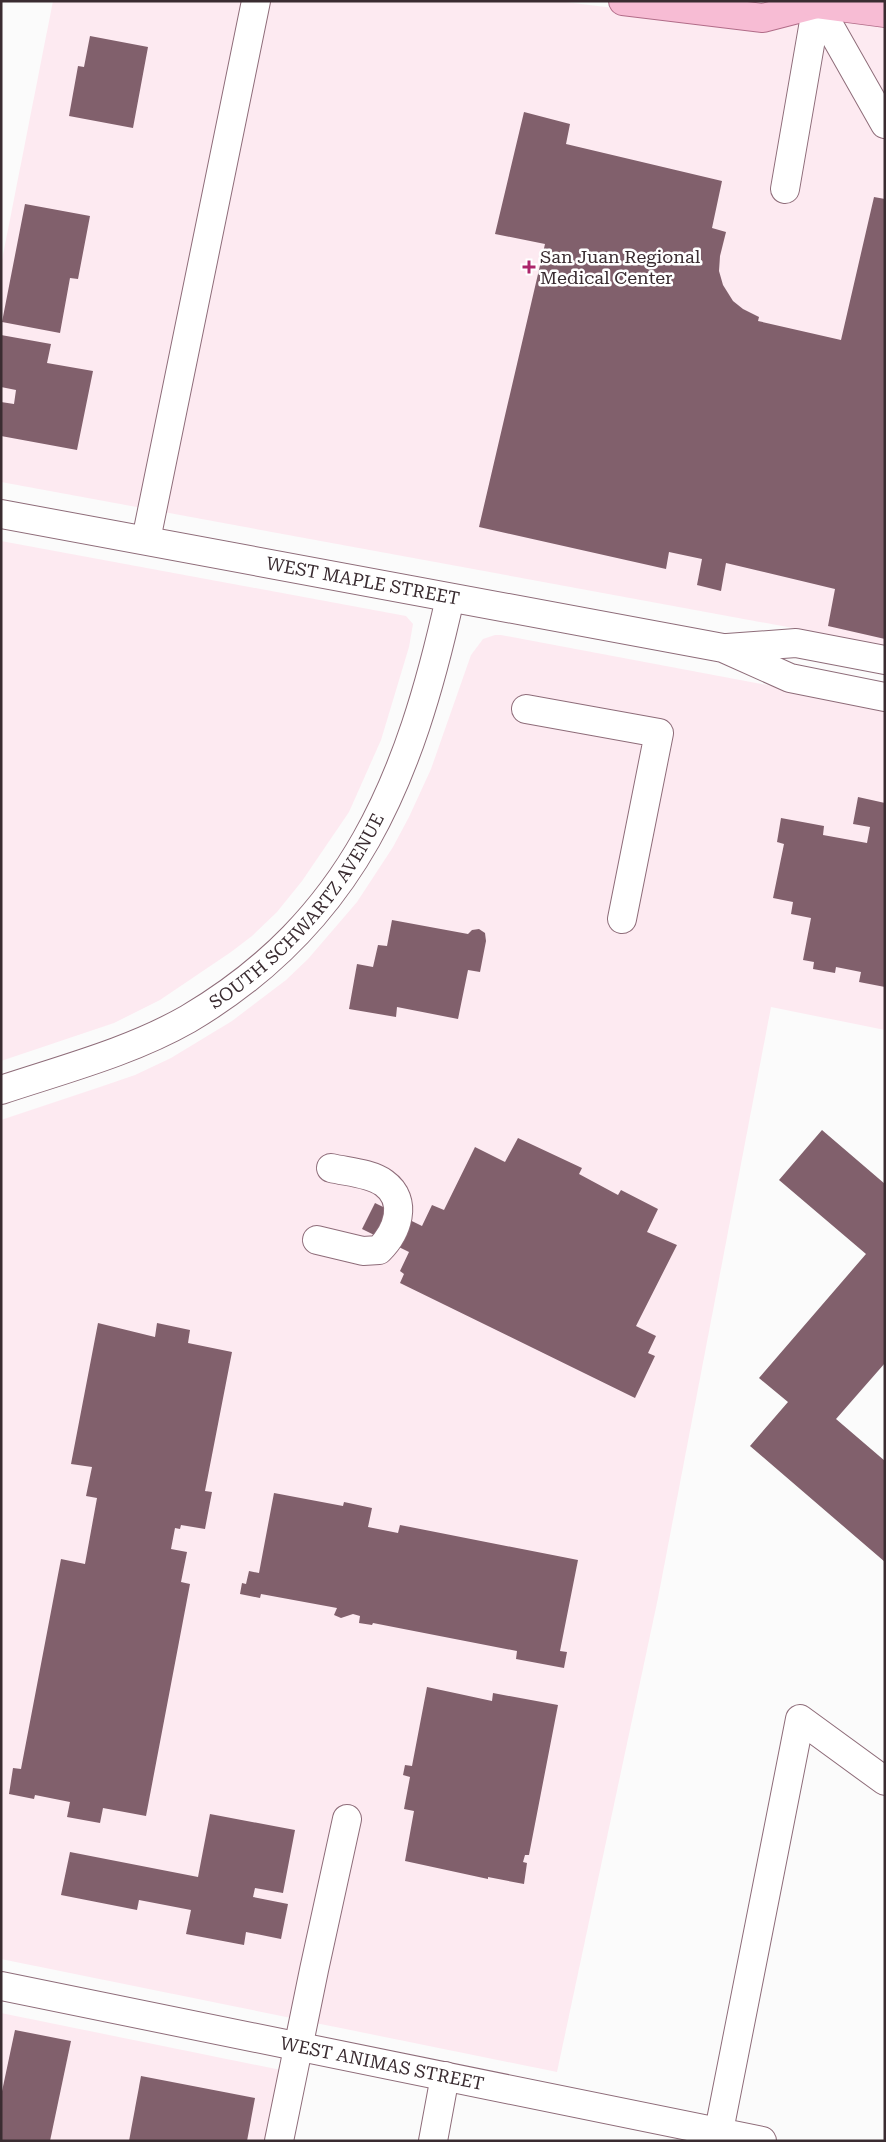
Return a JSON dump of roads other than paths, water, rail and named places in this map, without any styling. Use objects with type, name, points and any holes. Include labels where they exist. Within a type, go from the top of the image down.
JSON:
[{"type":"main road","points":[[623,1],[763,18],[814,3],[885,13]]},
{"type":"street","points":[[146,540],[256,1]]},
{"type":"street","points":[[814,3],[885,124]]},
{"type":"street","points":[[785,190],[814,3]]},
{"type":"street","name":"WEST MAPLE STREET","points":[[1,514],[723,648],[790,678],[885,697]]},
{"type":"street","name":"SOUTH SCHWARTZ AVENUE","points":[[1,1090],[97,1058],[148,1038],[188,1018],[242,983],[279,951],[312,917],[337,886],[352,863],[377,821],[392,789],[422,708],[450,598]]},
{"type":"street","name":"WEST MAPLE STREET","points":[[723,648],[796,643],[885,660]]},
{"type":"street","points":[[526,709],[659,733],[622,919]]},
{"type":"street","points":[[317,1240],[363,1252],[379,1250],[388,1241],[395,1229],[399,1215],[397,1199],[384,1183],[365,1175],[331,1168]]},
{"type":"street","points":[[718,2136],[800,1719],[885,1782]]},
{"type":"street","points":[[279,2141],[347,1820]]},
{"type":"street","name":"WEST ANIMAS STREET","points":[[1,1986],[445,2076],[718,2136],[762,2141]]},
{"type":"street","points":[[432,2141],[445,2076]]},
{"type":"place","name":"San Juan Regional Medical Center","points":[[529,267]]}]
